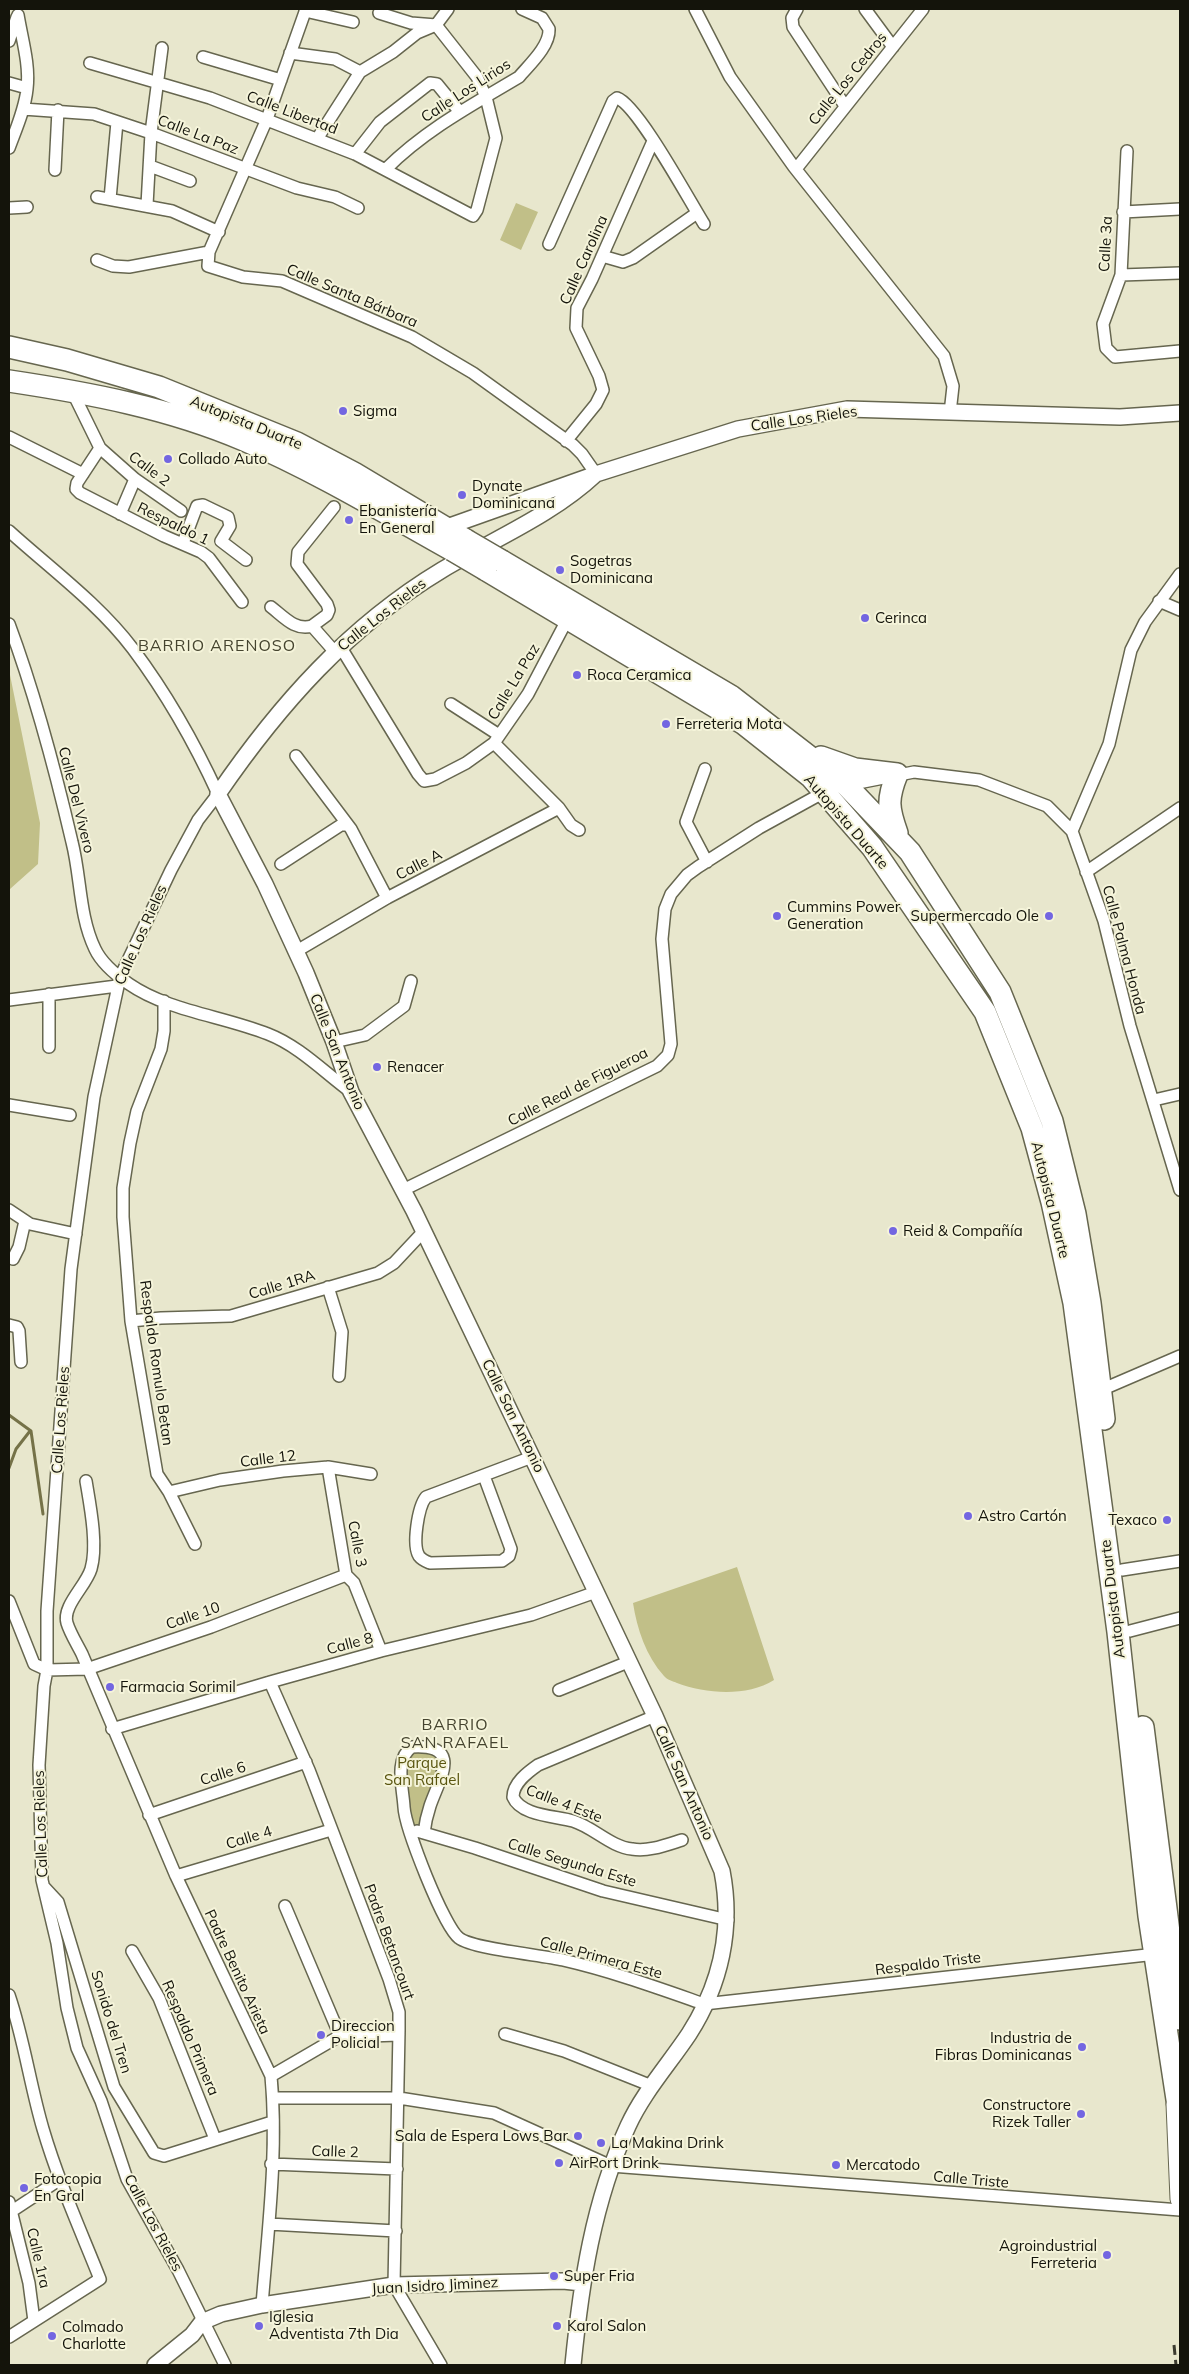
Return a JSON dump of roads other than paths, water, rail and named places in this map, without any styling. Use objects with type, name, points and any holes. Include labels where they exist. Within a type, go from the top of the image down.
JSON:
[{"type":"highway","name":"Autopista Duarte","points":[[9,347],[67,360],[159,387],[297,443],[354,473],[444,528],[456,552]]},
{"type":"highway","name":"Autopista Duarte","points":[[9,381],[72,391],[152,408],[244,440],[298,466],[456,552]]},
{"type":"highway","points":[[456,552],[494,566]]},
{"type":"highway","name":"Autopista Duarte","points":[[494,566],[568,618],[744,724],[811,777],[822,792],[872,847],[985,1012],[1032,1128],[1052,1202],[1074,1303],[1113,1595],[1149,1916],[1174,2068],[1180,2119]]},
{"type":"highway","name":"Autopista Duarte","points":[[494,566],[731,696],[803,749],[846,785],[899,838],[1000,992],[1052,1121],[1076,1223],[1090,1303],[1122,1570],[1180,2019]]},
{"type":"highway","points":[[803,749],[855,769],[897,774],[889,792],[888,804],[899,838]]},
{"type":"main road","points":[[1174,2068],[1180,2199]]},
{"type":"street","points":[[317,139],[360,72],[393,52],[417,33],[436,25],[448,9]]},
{"type":"street","name":"Calle Los Lirios","points":[[386,169],[407,148],[459,111],[519,77],[546,42],[549,29],[542,18],[522,9]]},
{"type":"street","points":[[695,9],[730,77],[796,169],[944,356],[953,386],[950,413]]},
{"type":"street","points":[[796,9],[792,18],[793,27],[845,106]]},
{"type":"street","points":[[865,9],[893,47]]},
{"type":"street","name":"Calle Los Cedros","points":[[796,169],[924,9]]},
{"type":"street","points":[[97,260],[113,266],[129,267],[209,252],[267,119],[306,10],[353,22]]},
{"type":"street","points":[[9,41],[19,12]]},
{"type":"street","points":[[9,148],[23,109],[27,88],[19,12]]},
{"type":"street","points":[[379,13],[411,23],[436,25],[477,77],[486,97]]},
{"type":"street","points":[[147,205],[151,133],[162,48]]},
{"type":"street","points":[[290,53],[329,58],[360,72]]},
{"type":"street","points":[[203,57],[281,80]]},
{"type":"street","name":"Calle Libertad","points":[[90,63],[157,81],[267,119],[355,154],[473,216],[478,210],[496,138],[486,97]]},
{"type":"street","points":[[355,154],[380,122],[430,83],[437,84],[459,111]]},
{"type":"street","points":[[9,84],[27,88]]},
{"type":"street","points":[[550,244],[613,101],[617,98],[624,101],[653,140],[704,224]]},
{"type":"street","name":"Calle La Paz","points":[[23,109],[94,114],[151,133],[297,188],[335,198],[358,208]]},
{"type":"street","points":[[55,170],[58,110]]},
{"type":"street","points":[[110,199],[117,122]]},
{"type":"street","name":"Calle Carolina","points":[[566,441],[596,404],[603,390],[599,376],[576,328],[577,308],[653,140]]},
{"type":"street","name":"Calle 3a","points":[[1127,151],[1121,274],[1103,324],[1106,348],[1115,357],[1180,352]]},
{"type":"street","points":[[150,166],[190,180]]},
{"type":"street","points":[[97,197],[172,211],[219,232]]},
{"type":"street","points":[[9,208],[27,207]]},
{"type":"street","points":[[1123,212],[1180,209]]},
{"type":"street","points":[[602,256],[623,262],[633,258],[697,213]]},
{"type":"street","name":"Calle Santa Bárbara","points":[[209,252],[208,266],[243,277],[282,281],[426,344],[473,373],[566,441],[582,454],[596,474]]},
{"type":"street","points":[[1121,274],[1180,273]]},
{"type":"street","points":[[9,437],[83,474],[100,448],[72,391]]},
{"type":"street","name":"Calle Los Rieles","points":[[444,528],[596,474],[738,429],[847,409],[1120,416],[1180,414]]},
{"type":"street","name":"Calle 2","points":[[100,448],[135,479],[181,510]]},
{"type":"street","name":"Respaldo 1","points":[[83,474],[76,489],[120,514],[183,543],[209,558],[242,602]]},
{"type":"street","name":"Calle Los Rieles","points":[[225,2365],[202,2322],[178,2270],[127,2179],[102,2101],[77,2048],[67,2008],[57,1943],[42,1880],[39,1766],[44,1686],[47,1670],[48,1601],[71,1270],[94,1097],[118,982],[171,870],[198,820],[273,719],[337,649],[416,587],[456,552],[521,527],[581,488],[596,474]]},
{"type":"street","points":[[120,514],[135,479]]},
{"type":"street","points":[[183,543],[197,506],[203,505],[228,517],[230,526],[221,541],[246,560]]},
{"type":"street","points":[[271,607],[297,627],[312,626],[326,615],[329,610],[327,604],[297,564],[296,558],[298,552],[334,507]]},
{"type":"street","name":"Calle San Antonio","points":[[9,532],[84,597],[133,648],[203,761],[265,884],[334,1042],[351,1092],[424,1231],[532,1457],[655,1716],[722,1870],[727,1895],[728,1920],[725,1944],[718,1968],[704,2004],[690,2032],[652,2086],[629,2124],[611,2166],[602,2191],[582,2283],[573,2365]]},
{"type":"street","points":[[1072,831],[1109,744],[1131,650],[1145,622],[1180,574]]},
{"type":"street","points":[[1159,601],[1180,610]]},
{"type":"street","name":"Calle La Paz","points":[[337,649],[424,781],[435,779],[466,763],[497,739],[528,694],[568,618]]},
{"type":"street","name":"Calle Del Vivero","points":[[9,624],[50,754],[72,841],[82,903],[92,942],[118,982],[164,1001],[238,1023],[270,1035],[296,1049],[351,1092]]},
{"type":"street","points":[[312,626],[337,649]]},
{"type":"street","points":[[451,704],[497,739],[571,824],[579,830]]},
{"type":"street","points":[[296,756],[341,814],[346,825],[351,829],[387,898]]},
{"type":"street","points":[[706,769],[686,822],[707,862]]},
{"type":"street","name":"Calle Palma Honda","points":[[822,792],[846,785],[914,772],[978,780],[1047,806],[1072,831],[1104,921],[1130,1026],[1180,1190]]},
{"type":"street","name":"Calle Real de Figueroa","points":[[403,1190],[657,1066],[668,1055],[671,1044],[662,940],[665,909],[671,894],[687,875],[759,828],[822,792]]},
{"type":"street","name":"Calle A","points":[[295,952],[387,898],[559,808]]},
{"type":"street","points":[[1086,872],[1180,808]]},
{"type":"street","points":[[281,864],[341,825],[346,825]]},
{"type":"street","points":[[334,1042],[365,1035],[404,1006],[411,981]]},
{"type":"street","points":[[9,1000],[118,982]]},
{"type":"street","points":[[49,994],[49,1046]]},
{"type":"street","name":"Respaldo Romulo Betan","points":[[164,1001],[164,1031],[161,1049],[136,1111],[123,1188],[123,1217],[131,1322],[157,1474],[169,1492],[195,1544]]},
{"type":"street","points":[[1154,1100],[1180,1094]]},
{"type":"street","points":[[9,1105],[70,1115]]},
{"type":"street","points":[[9,1210],[30,1224],[76,1234]]},
{"type":"street","points":[[13,1259],[19,1247],[25,1221]]},
{"type":"street","name":"Calle 1RA","points":[[131,1322],[161,1318],[231,1316],[378,1273],[394,1264],[424,1231]]},
{"type":"street","points":[[328,1287],[342,1332],[339,1376]]},
{"type":"street","points":[[9,1325],[17,1327],[19,1331],[21,1362]]},
{"type":"street","points":[[1101,1390],[1180,1356]]},
{"type":"street","points":[[484,1476],[511,1548],[509,1556],[502,1561],[430,1563],[422,1559],[418,1554],[417,1547],[418,1512],[421,1503],[433,1492],[484,1476],[532,1457]]},
{"type":"street","name":"Calle 12","points":[[169,1492],[220,1480],[328,1467],[371,1474]]},
{"type":"street","name":"Calle 3","points":[[328,1467],[346,1575],[354,1583],[380,1651]]},
{"type":"street","name":"Padre Benito Arieta","points":[[86,1481],[93,1545],[91,1568],[79,1594],[67,1607],[66,1621],[176,1876],[271,2076],[273,2098],[269,2224],[262,2305]]},
{"type":"street","points":[[1122,1570],[1180,1561]]},
{"type":"street","name":"Calle 10","points":[[47,1670],[87,1669],[211,1627],[346,1575]]},
{"type":"street","name":"Calle 8","points":[[112,1729],[380,1651],[532,1615],[596,1592]]},
{"type":"street","points":[[9,1601],[34,1664],[47,1670]]},
{"type":"street","points":[[1130,1632],[1180,1618]]},
{"type":"street","points":[[559,1690],[628,1662]]},
{"type":"street","name":"Padre Betancourt","points":[[270,1682],[306,1762],[389,1979],[399,2012],[399,2098],[394,2285]]},
{"type":"street","name":"Calle 4 Este","points":[[655,1716],[538,1765],[526,1774],[516,1786],[513,1797],[518,1805],[583,1824],[623,1847],[632,1850],[658,1847],[682,1840]]},
{"type":"street","points":[[408,1829],[404,1812],[402,1761],[408,1750],[412,1747],[421,1746],[441,1753],[445,1767],[429,1808],[424,1833]]},
{"type":"street","name":"Calle 6","points":[[149,1815],[306,1762]]},
{"type":"street","name":"Calle Segunda Este","points":[[408,1829],[603,1891],[728,1920]]},
{"type":"street","name":"Calle Primera Este","points":[[408,1829],[423,1870],[450,1927],[460,1939],[477,1945],[563,1960],[704,2004]]},
{"type":"street","name":"Calle 4","points":[[176,1876],[332,1830]]},
{"type":"street","name":"Sonido del Tren","points":[[44,1888],[58,1902],[114,2087],[154,2153],[164,2156],[216,2139]]},
{"type":"street","points":[[285,1906],[338,2030],[338,2037]]},
{"type":"street","name":"Respaldo Primera","points":[[132,1951],[159,1998],[216,2139]]},
{"type":"street","name":"Respaldo Triste","points":[[704,2004],[1156,1954]]},
{"type":"street","points":[[9,1995],[29,2065],[42,2126],[59,2180],[100,2278],[9,2337]]},
{"type":"street","points":[[505,2034],[564,2051],[652,2086]]},
{"type":"street","points":[[271,2076],[338,2037],[399,2035]]},
{"type":"street","name":"Calle Triste","points":[[273,2098],[399,2098],[494,2113],[611,2166],[1180,2210]]},
{"type":"street","points":[[216,2139],[272,2122]]},
{"type":"street","name":"Calle 2","points":[[271,2164],[397,2169]]},
{"type":"street","points":[[10,2209],[59,2180]]},
{"type":"street","name":"Calle 1ra","points":[[10,2209],[29,2283],[34,2321]]},
{"type":"street","points":[[269,2224],[396,2231]]},
{"type":"street","name":"Juan Isidro Jiminez","points":[[202,2322],[221,2314],[262,2305],[394,2285],[582,2283]]},
{"type":"street","points":[[394,2285],[441,2365]]},
{"type":"street","points":[[155,2365],[192,2335],[202,2322]]},
{"type":"waterway","points":[[9,1415],[31,1431],[43,1514]]},
{"type":"waterway","points":[[9,1468],[16,1449],[30,1431]]},
{"type":"railway","points":[[1174,2345],[1176,2365]]},
{"type":"place","name":"Sigma","points":[[343,411]]},
{"type":"place","name":"Collado Auto","points":[[168,459]]},
{"type":"place","name":"Dynate Dominicana","points":[[462,495]]},
{"type":"place","name":"Ebanistería En General","points":[[349,520]]},
{"type":"place","name":"Sogetras Dominicana","points":[[560,570]]},
{"type":"place","name":"Cerinca","points":[[865,618]]},
{"type":"place","name":"Roca Ceramica","points":[[577,675]]},
{"type":"place","name":"Ferreteria Mota","points":[[666,724]]},
{"type":"place","name":"Cummins Power Generation","points":[[777,916]]},
{"type":"place","name":"Supermercado Ole","points":[[1049,916]]},
{"type":"place","name":"Renacer","points":[[377,1067]]},
{"type":"place","name":"Reid & Compañía","points":[[893,1231]]},
{"type":"place","name":"Astro Cartón","points":[[968,1516]]},
{"type":"place","name":"Texaco","points":[[1167,1520]]},
{"type":"place","name":"Farmacia Sorimil","points":[[110,1687]]},
{"type":"place","name":"Direccion Policial","points":[[321,2035]]},
{"type":"place","name":"Industria de Fibras Dominicanas","points":[[1082,2047]]},
{"type":"place","name":"Constructore Rizek Taller","points":[[1081,2114]]},
{"type":"place","name":"Sala de Espera Lows Bar","points":[[578,2136]]},
{"type":"place","name":"La Makina Drink","points":[[601,2143]]},
{"type":"place","name":"AirPort Drink","points":[[559,2163]]},
{"type":"place","name":"Mercatodo","points":[[836,2165]]},
{"type":"place","name":"Fotocopia En Gral","points":[[24,2188]]},
{"type":"place","name":"Agroindustrial Ferreteria","points":[[1107,2255]]},
{"type":"place","name":"Super Fria","points":[[554,2276]]},
{"type":"place","name":"Iglesia Adventista 7th Dia","points":[[259,2326]]},
{"type":"place","name":"Karol Salon","points":[[557,2326]]},
{"type":"place","name":"Colmado Charlotte","points":[[52,2336]]},
{"type":"district","name":"BARRIO ARENOSO","points":[[217,646]]},
{"type":"district","name":"BARRIO SAN RAFAEL","points":[[455,1734]]},
{"type":"park label","name":"Parque San Rafael","points":[[422,1772]]}]
